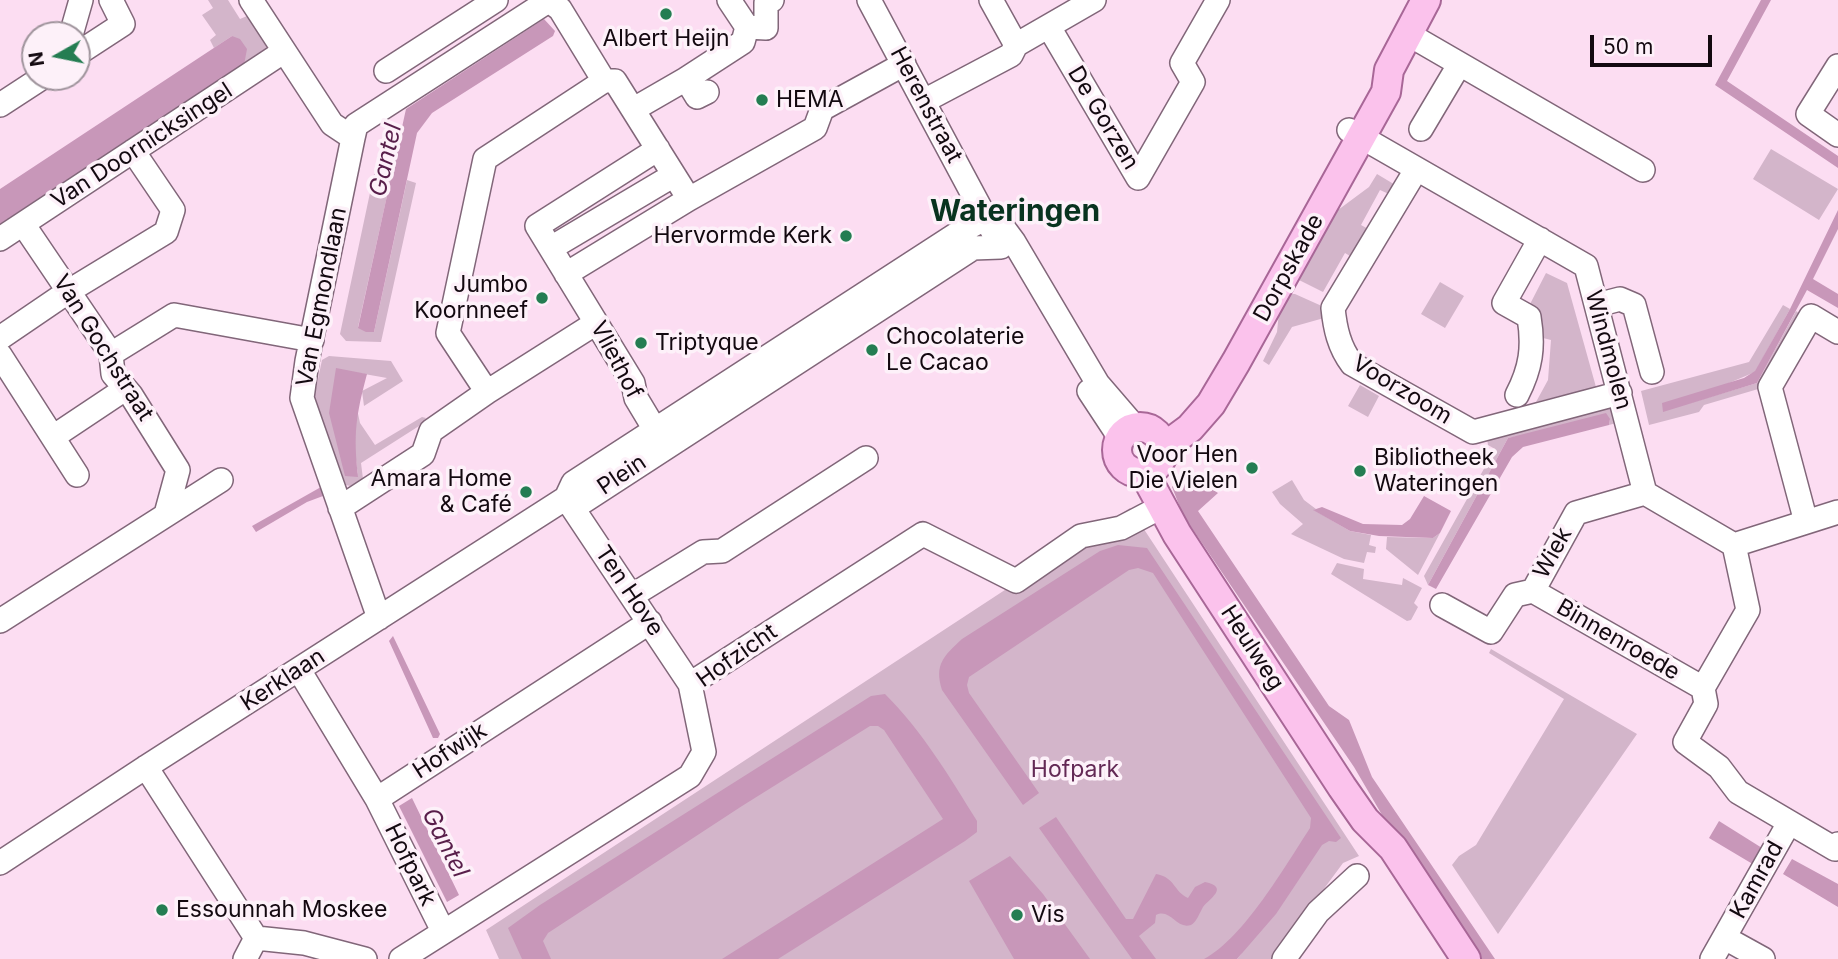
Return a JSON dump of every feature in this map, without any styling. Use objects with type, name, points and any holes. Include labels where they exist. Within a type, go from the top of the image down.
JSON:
[{"type":"main road","name":"Dorpskade","points":[[1144,472],[1158,464],[1143,437],[1180,416],[1198,395],[1355,134],[1374,83],[1389,71],[1426,0]]},
{"type":"main road","points":[[1143,437],[1117,450],[1121,463],[1131,471],[1144,472]]},
{"type":"main road","name":"Heulweg","points":[[1144,472],[1184,545],[1365,820],[1374,842],[1450,959]]},
{"type":"main road","name":"Heulweg","points":[[1365,820],[1393,848],[1466,959]]},
{"type":"street","points":[[75,21],[81,0]]},
{"type":"street","points":[[91,45],[123,24],[111,0]]},
{"type":"street","points":[[251,0],[332,124],[353,138],[356,125],[557,2],[604,80]]},
{"type":"street","points":[[386,71],[496,0]]},
{"type":"street","points":[[634,109],[743,42],[747,27],[729,0]]},
{"type":"street","points":[[747,27],[766,28],[766,3],[772,0]]},
{"type":"street","name":"Herenstraat","points":[[869,0],[1002,247]]},
{"type":"street","points":[[991,0],[1016,45]]},
{"type":"street","points":[[924,101],[1011,55],[1016,45],[1094,0]]},
{"type":"street","name":"De Gorzen","points":[[1049,27],[1138,178],[1193,82],[1182,63],[1218,0]]},
{"type":"street","points":[[1408,34],[1643,170]]},
{"type":"street","name":"Van Doornicksingel","points":[[0,239],[284,52]]},
{"type":"street","points":[[566,274],[689,199],[815,128],[822,109],[904,64]]},
{"type":"street","points":[[1421,129],[1459,65]]},
{"type":"street","points":[[1838,66],[1808,114],[1838,135]]},
{"type":"street","points":[[686,79],[697,97],[707,92]]},
{"type":"street","points":[[486,392],[448,333],[485,159],[604,80],[615,81],[689,199]]},
{"type":"street","points":[[0,105],[22,91]]},
{"type":"street","name":"Windmolen","points":[[1355,134],[1586,266],[1645,493]]},
{"type":"street","name":"Van Egmondlaan","points":[[353,138],[302,398],[379,618]]},
{"type":"street","name":"Vliethof","points":[[658,149],[537,226],[633,383],[636,398],[660,438]]},
{"type":"street","points":[[0,338],[69,291],[166,232],[173,210],[133,151]]},
{"type":"street","name":"Voorzoom","points":[[1416,170],[1333,308],[1343,352],[1352,364],[1473,432],[1620,393]]},
{"type":"street","points":[[551,248],[674,175]]},
{"type":"street","points":[[986,218],[997,219],[1014,242],[1098,384],[1143,437]]},
{"type":"street","name":"Plein","points":[[566,498],[584,501],[660,438],[950,250],[986,218]]},
{"type":"street","name":"Van Gochstraat","points":[[23,223],[111,354],[113,374],[131,395],[178,470],[166,514]]},
{"type":"street","points":[[1517,395],[1527,375],[1533,341],[1529,317],[1504,303],[1540,239]]},
{"type":"street","points":[[1002,247],[1102,413],[1143,437]]},
{"type":"street","name":"Plein","points":[[950,250],[1002,247]]},
{"type":"street","points":[[1597,305],[1620,299],[1634,305],[1653,372]]},
{"type":"street","points":[[111,354],[174,315],[312,340]]},
{"type":"street","points":[[1806,522],[1770,387],[1811,316],[1838,332]]},
{"type":"street","points":[[340,508],[423,454],[431,431],[486,392],[596,323]]},
{"type":"street","points":[[0,355],[78,475]]},
{"type":"street","points":[[52,436],[125,389]]},
{"type":"street","points":[[633,595],[703,552],[722,551],[866,458]]},
{"type":"street","points":[[0,621],[220,480]]},
{"type":"street","points":[[1645,493],[1734,545],[1748,610],[1703,688],[1706,704],[1685,742],[1719,767],[1738,792],[1836,846]]},
{"type":"street","name":"Wiek","points":[[1443,605],[1491,632],[1515,595],[1533,591],[1576,513],[1645,493]]},
{"type":"street","name":"Ten Hove","points":[[566,498],[690,684]]},
{"type":"street","name":"Kerklaan","points":[[0,863],[566,498]]},
{"type":"street","name":"Hofzicht","points":[[401,959],[690,776],[704,752],[690,684],[923,534],[1016,582],[1081,536],[1121,528],[1161,507]]},
{"type":"street","points":[[1734,545],[1838,512]]},
{"type":"street","name":"Binnenroede","points":[[1533,591],[1703,688]]},
{"type":"street","name":"Hofwijk","points":[[377,799],[650,621]]},
{"type":"street","points":[[299,670],[377,799]]},
{"type":"street","points":[[146,767],[256,938],[309,951],[365,959]]},
{"type":"street","name":"Hofpark","points":[[377,799],[443,931]]},
{"type":"street","name":"Kamrad","points":[[1712,959],[1790,823]]},
{"type":"street","points":[[1284,959],[1318,912],[1357,876]]},
{"type":"street","name":"Kamrad","points":[[1725,937],[1763,959]]},
{"type":"street","points":[[245,959],[256,938]]},
{"type":"green space","points":[[208,0],[228,0],[240,19],[247,16],[267,45],[263,60],[0,231],[0,224],[243,65],[232,36],[214,48],[210,40],[216,35],[202,15],[213,8]]},
{"type":"green space","points":[[1771,149],[1838,189],[1819,220],[1753,179]]},
{"type":"green space","points":[[374,174],[391,178],[358,327],[374,332],[407,180],[416,183],[381,342],[346,341],[340,334]]},
{"type":"green space","points":[[1377,174],[1397,186],[1391,195],[1380,190],[1361,225],[1372,231],[1355,259],[1345,253],[1323,292],[1299,280],[1338,210],[1369,187]]},
{"type":"green space","points":[[1546,273],[1567,283],[1596,387],[1536,402],[1548,380],[1551,340],[1539,337],[1528,308]]},
{"type":"green space","points":[[1440,282],[1464,296],[1445,328],[1421,314]]},
{"type":"green space","points":[[1289,294],[1324,307],[1324,318],[1292,327],[1269,365],[1263,361],[1277,332],[1279,312]]},
{"type":"green space","points":[[1783,305],[1790,309],[1755,372],[1663,411],[1757,383],[1796,311],[1804,317],[1765,387],[1704,405],[1699,412],[1649,425],[1641,391],[1749,362]]},
{"type":"green space","points":[[329,356],[391,361],[403,381],[364,406],[362,391],[387,378],[336,369],[358,477],[354,443],[357,409],[360,423],[375,445],[422,417],[426,418],[419,426],[361,463],[363,479],[350,486],[346,485],[314,398],[322,360]]},
{"type":"green space","points":[[1360,385],[1379,396],[1368,417],[1348,406]]},
{"type":"green space","points":[[1615,405],[1616,423],[1609,425],[1610,419],[1508,438],[1428,585],[1424,576],[1495,449],[1488,445],[1487,438]]},
{"type":"green space","points":[[1292,480],[1304,500],[1316,509],[1314,510],[1350,531],[1371,535],[1369,545],[1376,547],[1375,553],[1367,552],[1364,563],[1344,559],[1291,534],[1303,524],[1280,504],[1272,492]]},
{"type":"green space","name":"Hofpark","points":[[1130,508],[1359,856],[1343,863],[1272,959],[1237,959],[1242,953],[1232,959],[499,959],[486,930]]},
{"type":"green space","points":[[1440,533],[1418,575],[1386,549],[1387,537],[1433,538]]},
{"type":"green space","points":[[1337,563],[1364,569],[1363,579],[1402,585],[1403,578],[1422,588],[1414,603],[1418,607],[1411,620],[1407,621],[1331,574]]},
{"type":"green space","points":[[1491,649],[1637,734],[1498,934],[1452,865],[1459,856],[1476,845],[1564,699],[1489,653]]},
{"type":"shaded area","points":[[1761,0],[1771,0],[1727,81],[1838,156],[1838,168],[1715,85]]},
{"type":"shaded area","points":[[544,19],[555,31],[553,36],[432,113],[417,133],[374,332],[358,328],[406,109]]},
{"type":"shaded area","points":[[232,36],[240,39],[247,49],[244,65],[0,224],[0,189]]},
{"type":"shaded area","points":[[1838,210],[1838,229],[1813,279],[1838,294],[1838,308],[1807,290],[1757,383],[1663,412],[1662,403],[1744,378],[1755,371],[1790,309]]},
{"type":"shaded area","points":[[336,368],[367,374],[356,425],[358,477],[345,476],[329,413]]},
{"type":"shaded area","points":[[1606,413],[1610,419],[1609,425],[1523,447],[1512,457],[1436,589],[1428,585],[1508,438]]},
{"type":"shaded area","points":[[1185,472],[1218,493],[1198,511],[1329,706],[1349,720],[1372,777],[1495,959],[1477,959],[1385,820],[1354,767],[1183,515],[1172,487]]},
{"type":"shaded area","points":[[321,487],[323,496],[307,502],[256,532],[252,526]]},
{"type":"shaded area","points":[[1424,496],[1451,511],[1440,533],[1433,538],[1379,536],[1350,531],[1313,510],[1322,507],[1363,524],[1402,525],[1410,519]]},
{"type":"shaded area","points":[[1118,545],[1147,548],[1341,838],[1322,845],[1276,914],[1237,959],[1204,959],[1234,935],[1263,900],[1310,828],[1311,818],[1153,573],[1138,568],[1129,570],[969,677],[969,693],[1039,793],[1023,805],[942,690],[939,673],[942,661],[962,639],[1100,551]]},
{"type":"shaded area","points":[[393,636],[440,734],[438,738],[433,738],[389,641]]},
{"type":"shaded area","points":[[885,694],[923,739],[977,821],[977,832],[965,841],[778,959],[722,959],[943,819],[884,730],[878,726],[870,726],[548,933],[543,941],[551,959],[522,959],[508,928],[540,905],[871,696]]},
{"type":"shaded area","points":[[412,798],[459,895],[447,902],[399,806]]},
{"type":"shaded area","points":[[1056,817],[1126,919],[1133,919],[1156,874],[1171,881],[1188,898],[1195,887],[1205,882],[1216,887],[1216,893],[1191,925],[1181,925],[1166,914],[1156,915],[1155,923],[1139,936],[1156,959],[1132,959],[1039,828]]},
{"type":"shaded area","points":[[1719,821],[1770,853],[1761,869],[1709,838]]},
{"type":"shaded area","points":[[1010,856],[1043,894],[1090,959],[1014,959],[969,881]]},
{"type":"shaded area","points":[[1792,859],[1838,884],[1838,907],[1783,874]]},
{"type":"place","name":"Albert Heijn","points":[[666,14]]},
{"type":"place","name":"HEMA","points":[[762,100]]},
{"type":"place","name":"Hervormde Kerk","points":[[846,236]]},
{"type":"place","name":"Jumbo Koornneef","points":[[542,298]]},
{"type":"place","name":"Triptyque","points":[[641,343]]},
{"type":"place","name":"Chocolaterie Le Cacao","points":[[872,350]]},
{"type":"place","name":"Voor Hen Die Vielen","points":[[1252,468]]},
{"type":"place","name":"Bibliotheek Wateringen","points":[[1360,471]]},
{"type":"place","name":"Amara Home & Café","points":[[526,492]]},
{"type":"place","name":"Essounnah Moskee","points":[[162,910]]},
{"type":"place","name":"Vis","points":[[1017,915]]},
{"type":"district","name":"Wateringen","points":[[1015,212]]},
{"type":"water label","name":"Gantel","points":[[386,160]]},
{"type":"water label","name":"Gantel","points":[[445,843]]}]
